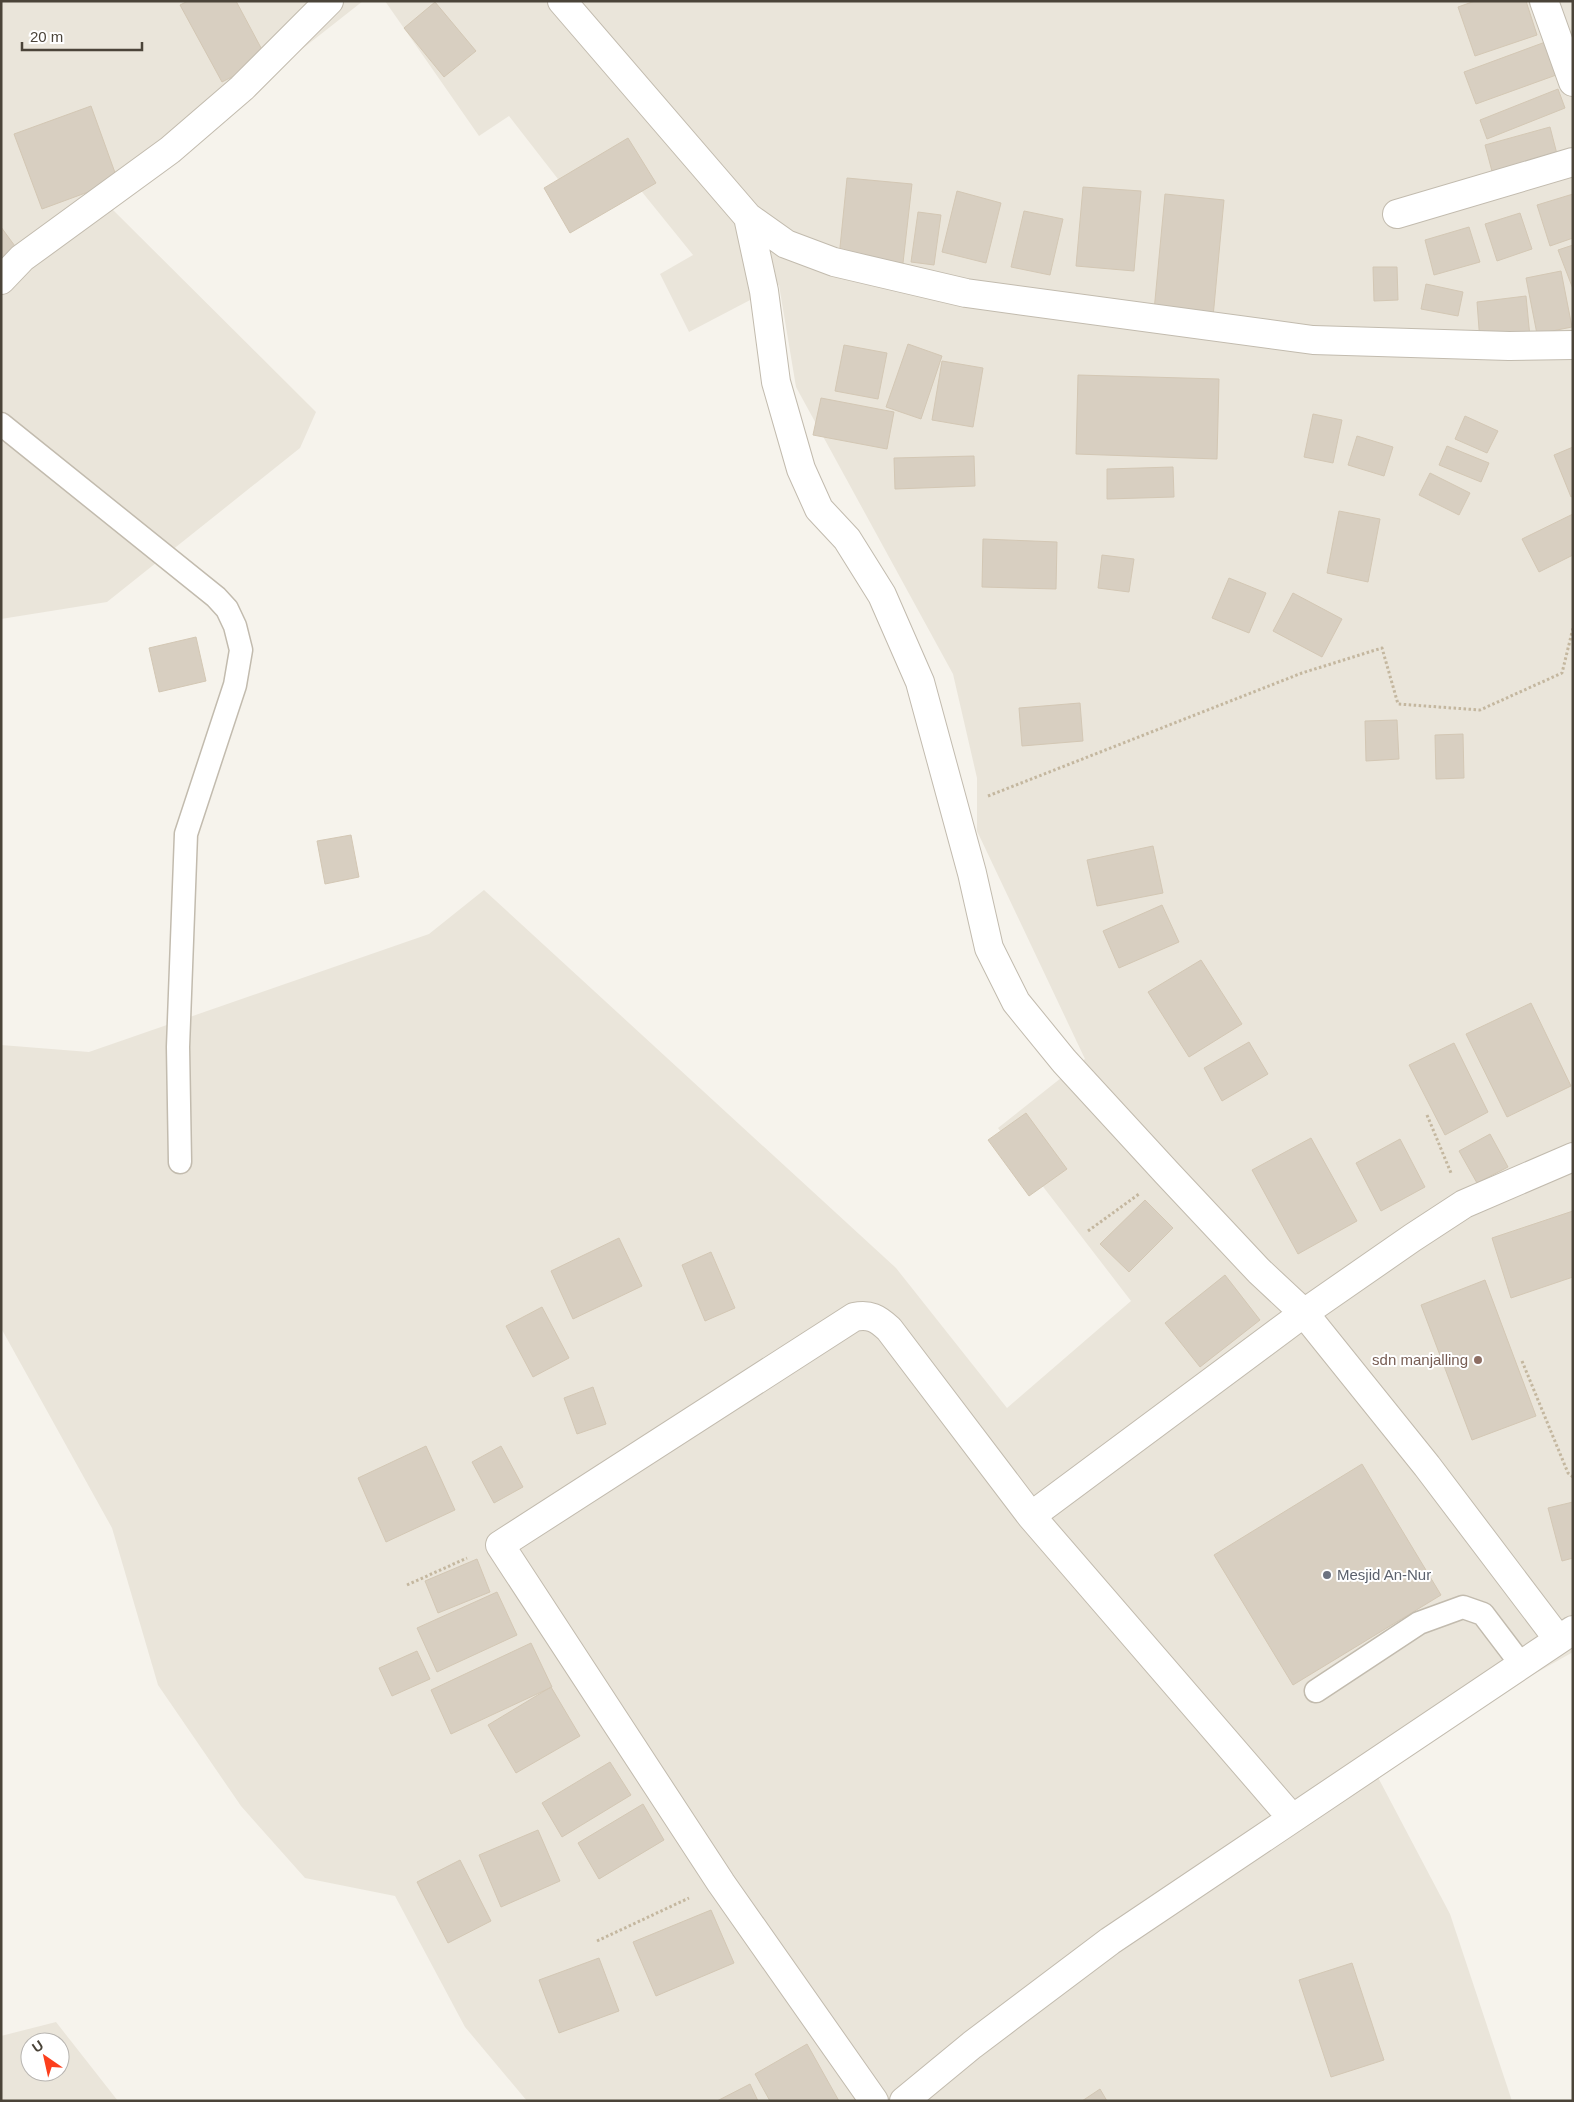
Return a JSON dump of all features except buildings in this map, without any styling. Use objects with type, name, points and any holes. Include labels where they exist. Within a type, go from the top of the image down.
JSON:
[{"type":"street","points":[[1,280],[22,258],[177,144],[242,88],[329,1]]},
{"type":"street","points":[[562,1],[748,217],[786,244],[834,262],[966,293],[1313,340],[1509,346],[1573,345]]},
{"type":"street","points":[[1544,1],[1573,82]]},
{"type":"street","points":[[1397,214],[1573,162]]},
{"type":"street","points":[[748,217],[764,291],[776,382],[801,469],[819,509],[847,539],[882,595],[920,682],[972,873],[989,948],[1016,1002],[1064,1061],[1259,1271],[1304,1313],[1565,1634],[1110,1941],[972,2045],[904,2101]]},
{"type":"street","points":[[1031,1516],[1304,1313],[1464,1204],[1573,1157]]},
{"type":"street","points":[[874,2101],[721,1883],[500,1545],[854,1317],[866,1315],[878,1319],[889,1329],[1031,1516],[1292,1817]]},
{"type":"lane","points":[[1,424],[216,597],[227,609],[241,650],[236,685],[186,834],[178,1047],[180,1162]]},
{"type":"lane","points":[[1316,1691],[1419,1623],[1463,1607],[1483,1614],[1521,1664]]},
{"type":"path","points":[[955,809],[1302,673],[1382,648],[1398,704],[1480,710],[1562,673],[1573,628]]},
{"type":"path","points":[[1426,1115],[1464,1204]]},
{"type":"path","points":[[1088,1231],[1168,1173]]},
{"type":"path","points":[[1522,1361],[1568,1473],[1573,1477]]},
{"type":"path","points":[[407,1585],[500,1545]]},
{"type":"path","points":[[597,1940],[721,1883]]},
{"type":"shaded area","points":[[1,1],[363,1],[106,203],[316,412],[300,448],[107,602],[1,619]]},
{"type":"shaded area","points":[[385,1],[1573,1],[1573,1652],[1372,1766],[1450,1914],[1512,2101],[527,2101],[465,2027],[395,1896],[305,1878],[241,1806],[158,1685],[112,1528],[1,1328],[1,1045],[89,1052],[429,934],[484,890],[896,1268],[1007,1408],[1131,1301],[998,1128],[1085,1059],[977,831],[977,778],[953,674],[796,387],[779,285],[689,332],[660,274],[693,255],[634,182],[575,201],[509,116],[479,136]]},
{"type":"shaded area","points":[[56,2022],[64,2032],[20,2032],[20,2082],[70,2082],[70,2040],[118,2101],[1,2101],[1,2036]]},
{"type":"place","name":"sdn manjalling","points":[[1478,1360]]},
{"type":"place","name":"Mesjid An-Nur","points":[[1327,1575]]}]
